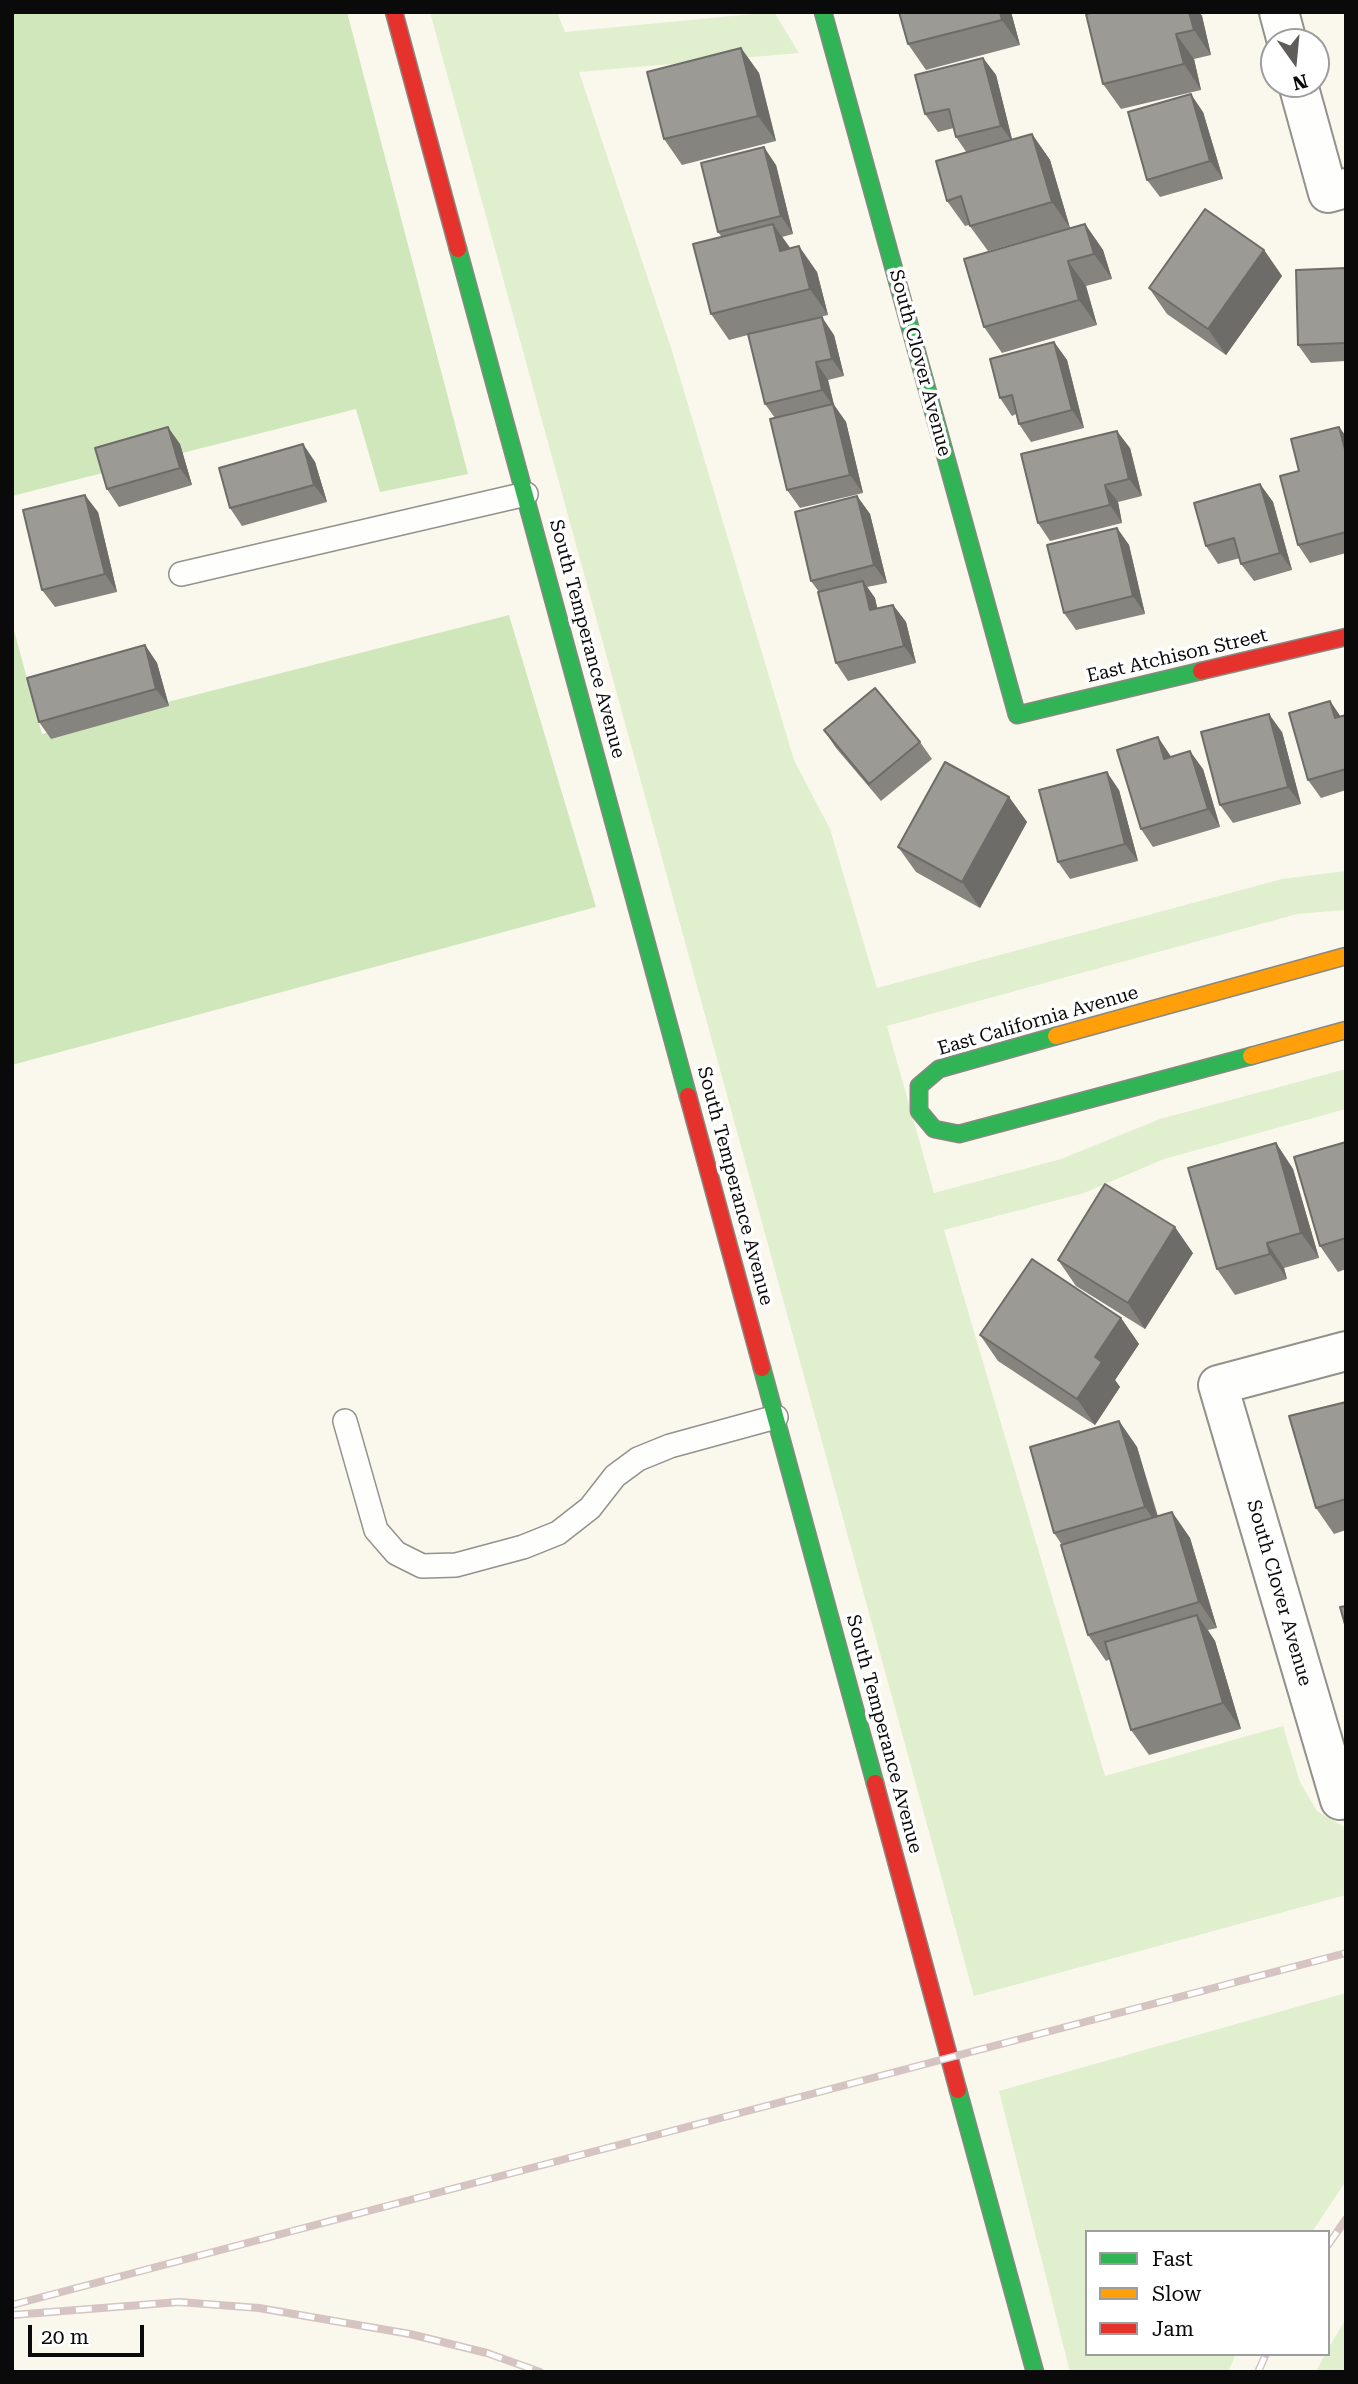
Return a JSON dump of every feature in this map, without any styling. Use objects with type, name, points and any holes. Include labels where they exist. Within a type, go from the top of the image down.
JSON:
[{"type":"main road","name":"South Temperance Avenue","points":[[394,12],[1035,2372]]},
{"type":"main road","name":"South Clover Avenue","points":[[823,12],[1017,715]]},
{"type":"main road","name":"East Atchison Street","points":[[1017,715],[1346,638]]},
{"type":"main road","name":"East California Avenue","points":[[1346,956],[939,1069],[919,1086],[919,1111],[933,1129],[959,1134],[1346,1030]]},
{"type":"street","points":[[1303,98],[1337,191]]},
{"type":"street","name":"South Clover Avenue","points":[[1343,1799],[1217,1385],[1346,1351]]},
{"type":"lane","points":[[181,574],[526,494]]},
{"type":"lane","points":[[345,1421],[376,1530],[396,1553],[422,1566],[456,1565],[535,1543],[558,1533],[590,1508],[615,1476],[638,1458],[670,1446],[776,1417]]},
{"type":"green space","points":[[12,12],[347,12],[468,474],[380,492],[356,409],[12,496]]},
{"type":"green space","points":[[430,12],[557,12],[565,32],[774,12],[799,53],[579,72],[672,351],[794,760],[830,829],[877,988],[1282,879],[1346,871],[1346,910],[1297,914],[887,1026],[934,1193],[1061,1159],[1160,1119],[1346,1069],[1346,1109],[1164,1159],[1084,1193],[944,1230],[1105,1776],[1283,1726],[1300,1782],[1317,1811],[1346,1828],[1346,1895],[974,1996]]},
{"type":"green space","points":[[509,615],[596,907],[12,1065],[12,623],[42,734]]},
{"type":"green space","points":[[1346,1993],[1346,2181],[1313,2230],[1085,2230],[1085,2356],[1235,2356],[1228,2372],[1070,2372],[999,2091]]},
{"type":"green space","points":[[1346,2319],[1346,2372],[1316,2372],[1324,2356],[1330,2356],[1330,2346]]},
{"type":"building","points":[[899,12],[1000,12],[1002,20],[908,44]]},
{"type":"building","points":[[1189,12],[1194,30],[1176,34],[1184,64],[1103,84],[1086,14]]},
{"type":"building","points":[[741,48],[758,116],[664,139],[647,72]]},
{"type":"building","points":[[983,58],[1001,126],[956,137],[949,109],[925,114],[915,75]]},
{"type":"building","points":[[1191,94],[1210,161],[1147,180],[1128,112]]},
{"type":"building","points":[[1032,134],[1052,202],[970,226],[961,196],[947,201],[936,161]]},
{"type":"building","points":[[764,147],[781,216],[718,232],[701,163]]},
{"type":"building","points":[[1205,209],[1264,250],[1208,329],[1149,288]]},
{"type":"building","points":[[773,224],[780,251],[799,246],[810,289],[711,314],[693,244]]},
{"type":"building","points":[[1085,224],[1094,254],[1068,261],[1079,300],[984,327],[964,259]]},
{"type":"building","points":[[1346,268],[1346,343],[1298,345],[1296,270]]},
{"type":"building","points":[[822,317],[832,359],[816,362],[822,390],[765,404],[748,334]]},
{"type":"building","points":[[1054,342],[1072,410],[1019,424],[1012,395],[1000,398],[990,359]]},
{"type":"building","points":[[833,404],[850,475],[787,490],[770,419]]},
{"type":"building","points":[[168,427],[180,468],[107,489],[95,448]]},
{"type":"building","points":[[1339,427],[1346,453],[1346,532],[1298,545],[1280,476],[1299,471],[1291,439]]},
{"type":"building","points":[[1117,431],[1129,479],[1105,485],[1110,505],[1038,523],[1021,454]]},
{"type":"building","points":[[303,444],[314,485],[230,508],[219,468]]},
{"type":"building","points":[[1260,484],[1280,553],[1241,564],[1234,538],[1206,546],[1194,503]]},
{"type":"building","points":[[85,495],[105,574],[42,590],[23,510]]},
{"type":"building","points":[[857,496],[874,565],[811,581],[795,512]]},
{"type":"building","points":[[1117,528],[1133,596],[1064,613],[1047,545]]},
{"type":"building","points":[[863,581],[870,610],[893,605],[904,646],[836,663],[818,592]]},
{"type":"building","points":[[145,645],[156,689],[39,722],[27,678]]},
{"type":"building","points":[[875,688],[920,742],[869,784],[824,730]]},
{"type":"building","points":[[1330,701],[1335,718],[1346,715],[1346,769],[1308,780],[1289,713]]},
{"type":"building","points":[[1269,714],[1288,787],[1220,805],[1201,732]]},
{"type":"building","points":[[1158,737],[1164,759],[1190,751],[1208,809],[1141,829],[1117,750]]},
{"type":"building","points":[[945,762],[1009,797],[962,882],[898,847]]},
{"type":"building","points":[[1107,772],[1125,844],[1058,862],[1039,790]]},
{"type":"building","points":[[1346,1142],[1346,1238],[1320,1246],[1294,1157]]},
{"type":"building","points":[[1276,1143],[1301,1233],[1267,1243],[1270,1254],[1217,1269],[1188,1168]]},
{"type":"building","points":[[1105,1184],[1175,1227],[1128,1303],[1058,1260]]},
{"type":"building","points":[[1032,1259],[1121,1318],[1095,1357],[1102,1362],[1077,1399],[980,1335]]},
{"type":"building","points":[[1346,1402],[1346,1499],[1316,1508],[1289,1416]]},
{"type":"building","points":[[1119,1421],[1145,1507],[1054,1533],[1030,1447]]},
{"type":"building","points":[[1172,1512],[1199,1602],[1088,1635],[1061,1545]]},
{"type":"building","points":[[1346,1606],[1346,1628],[1340,1607]]},
{"type":"building","points":[[1197,1615],[1223,1703],[1131,1730],[1105,1642]]},
{"type":"railway","points":[[12,2305],[1346,1953]]},
{"type":"railway","points":[[1330,2242],[1346,2219]]},
{"type":"railway","points":[[12,2315],[179,2302],[259,2308],[410,2334],[487,2353],[540,2372]]},
{"type":"railway","points":[[1258,2372],[1265,2356]]},
{"type":"traffic: fast","points":[[823,12],[1017,715],[1201,671]]},
{"type":"traffic: fast","points":[[458,249],[688,1096]]},
{"type":"traffic: fast","points":[[1056,1036],[939,1069],[919,1086],[919,1111],[934,1129],[959,1134],[1251,1056]]},
{"type":"traffic: fast","points":[[762,1368],[875,1783]]},
{"type":"traffic: fast","points":[[958,2090],[1035,2372]]},
{"type":"traffic: slow","points":[[1056,1036],[1346,956]]},
{"type":"traffic: slow","points":[[1251,1056],[1346,1030]]},
{"type":"traffic: jam","points":[[394,12],[458,249]]},
{"type":"traffic: jam","points":[[1201,671],[1346,637]]},
{"type":"traffic: jam","points":[[688,1096],[762,1368]]},
{"type":"traffic: jam","points":[[875,1783],[958,2090]]}]
